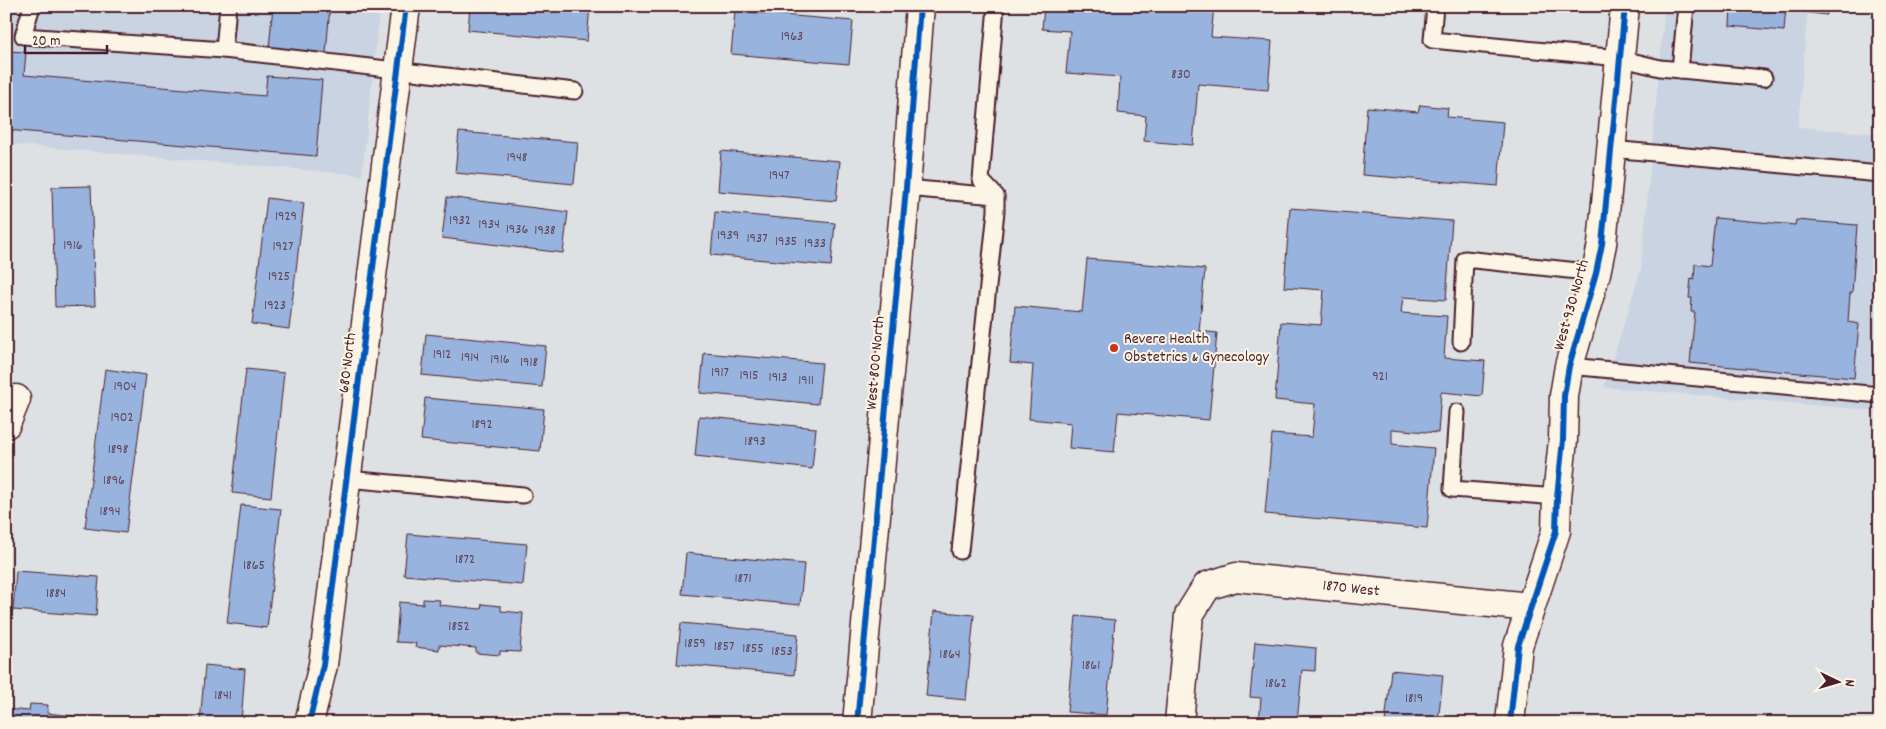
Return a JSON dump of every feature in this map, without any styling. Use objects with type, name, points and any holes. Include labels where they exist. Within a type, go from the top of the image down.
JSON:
[{"type":"street","name":"680 North","points":[[309,723],[323,665],[406,6]]},
{"type":"street","name":"West 800 North","points":[[857,723],[906,188],[920,6]]},
{"type":"street","name":"West 930 North","points":[[1510,723],[1518,646],[1556,531],[1563,440],[1564,396],[1569,366],[1596,273],[1602,244],[1625,6]]},
{"type":"street","points":[[6,424],[16,398]]},
{"type":"street","name":"1870 West","points":[[1179,723],[1189,615],[1207,586],[1236,577],[1530,607]]},
{"type":"lane","points":[[32,6],[23,36],[224,50],[575,90]]},
{"type":"lane","points":[[224,50],[228,6]]},
{"type":"lane","points":[[960,551],[996,196],[981,180],[996,6]]},
{"type":"lane","points":[[1436,6],[1432,40],[1619,58],[1660,68],[1764,78]]},
{"type":"lane","points":[[1680,70],[1686,6]]},
{"type":"lane","points":[[1610,149],[1880,174]]},
{"type":"lane","points":[[906,188],[996,196]]},
{"type":"lane","points":[[1461,342],[1465,259],[1596,273]]},
{"type":"lane","points":[[1569,366],[1880,395]]},
{"type":"lane","points":[[1457,412],[1452,488],[1558,497]]},
{"type":"lane","points":[[347,479],[523,495]]},
{"type":"shaded area","points":[[6,6],[380,6],[362,175],[6,144]]},
{"type":"shaded area","points":[[1665,6],[1808,6],[1798,127],[1880,134],[1880,411],[1604,387],[1641,269]]},
{"type":"building","points":[[273,6],[330,6],[326,53],[269,48]]},
{"type":"building","points":[[470,6],[590,6],[587,41],[468,30]]},
{"type":"building","points":[[1044,6],[1214,6],[1211,37],[1272,41],[1268,90],[1198,84],[1193,145],[1144,141],[1146,116],[1118,113],[1120,77],[1066,73],[1070,31],[1042,29]]},
{"type":"building","points":[[1498,6],[1562,6],[1561,12]]},
{"type":"building","points":[[1731,6],[1786,6],[1784,31],[1730,26]]},
{"type":"building","points":[[1803,6],[1827,6],[1827,15],[1802,12]]},
{"type":"building","points":[[735,11],[853,21],[849,64],[731,54]]},
{"type":"building","points":[[6,51],[26,52],[24,75],[265,96],[267,76],[322,80],[316,156],[6,130]]},
{"type":"building","points":[[1420,105],[1448,108],[1447,117],[1503,122],[1498,186],[1362,175],[1367,107],[1418,112]]},
{"type":"building","points":[[459,132],[578,142],[574,184],[455,173]]},
{"type":"building","points":[[721,151],[840,161],[836,201],[718,191]]},
{"type":"building","points":[[91,186],[95,306],[55,307],[52,187]]},
{"type":"building","points":[[447,197],[568,212],[563,253],[442,238]]},
{"type":"building","points":[[267,198],[304,203],[289,329],[252,324]]},
{"type":"building","points":[[1290,208],[1452,221],[1446,300],[1403,297],[1401,313],[1447,316],[1444,358],[1485,361],[1482,396],[1441,392],[1438,433],[1392,429],[1392,444],[1434,448],[1427,528],[1265,514],[1272,434],[1312,437],[1315,404],[1275,400],[1281,322],[1321,325],[1324,290],[1284,287]]},
{"type":"building","points":[[715,212],[835,223],[831,266],[711,255]]},
{"type":"building","points":[[1715,218],[1795,225],[1796,220],[1857,225],[1848,322],[1859,324],[1854,378],[1690,363],[1695,312],[1691,312],[1692,298],[1689,298],[1691,278],[1694,279],[1695,264],[1710,266]]},
{"type":"building","name":"Revere Health Obstetrics & Gynecology","points":[[1087,259],[1205,269],[1199,331],[1217,333],[1209,420],[1118,412],[1114,452],[1069,448],[1071,423],[1029,419],[1033,365],[1010,363],[1015,306],[1082,312]]},
{"type":"building","points":[[426,334],[546,346],[542,387],[422,375]]},
{"type":"building","points":[[704,353],[822,363],[818,404],[700,393]]},
{"type":"building","points":[[105,369],[146,375],[126,533],[85,528]]},
{"type":"building","points":[[246,369],[284,373],[271,497],[232,493]]},
{"type":"building","points":[[425,398],[544,409],[540,451],[421,440]]},
{"type":"building","points":[[699,416],[816,428],[812,469],[695,456]]},
{"type":"building","points":[[241,505],[281,509],[267,628],[227,623]]},
{"type":"building","points":[[408,534],[527,544],[523,585],[404,575]]},
{"type":"building","points":[[686,553],[804,564],[800,605],[682,594]]},
{"type":"building","points":[[16,571],[99,577],[96,616],[13,610]]},
{"type":"building","points":[[423,599],[440,600],[439,605],[481,609],[482,604],[501,606],[501,611],[523,613],[520,652],[500,651],[500,655],[476,653],[476,648],[439,645],[439,650],[415,647],[416,643],[396,642],[399,602],[423,604]]},
{"type":"building","points":[[934,611],[974,615],[966,700],[926,696]]},
{"type":"building","points":[[1076,616],[1115,620],[1106,715],[1067,712]]},
{"type":"building","points":[[681,623],[798,634],[794,675],[677,664]]},
{"type":"building","points":[[1255,642],[1316,648],[1315,671],[1302,670],[1297,723],[1259,723],[1261,698],[1250,697]]},
{"type":"building","points":[[205,665],[245,669],[241,723],[200,723]]},
{"type":"building","points":[[1391,670],[1443,675],[1438,723],[1385,723]]},
{"type":"building","points":[[30,704],[48,705],[47,713],[74,716],[73,723],[6,723],[6,709],[29,711]]},
{"type":"cycle path","points":[[309,723],[323,665],[406,6]]},
{"type":"cycle path","points":[[857,723],[906,188],[920,6]]},
{"type":"cycle path","points":[[1510,723],[1518,646],[1556,531],[1557,497],[1563,440],[1564,396],[1569,366],[1596,273],[1602,244],[1625,6]]},
{"type":"place","name":"Revere Health Obstetrics & Gynecology","points":[[1114,348]]}]
